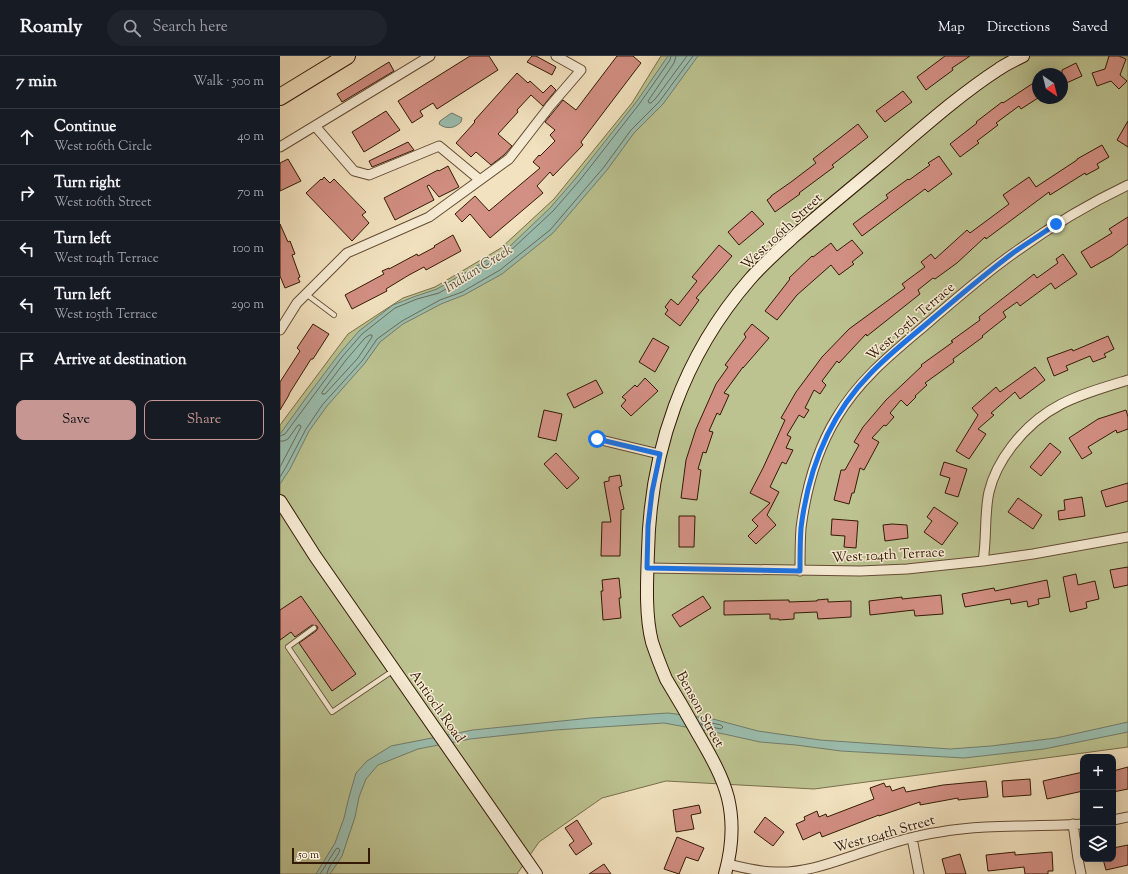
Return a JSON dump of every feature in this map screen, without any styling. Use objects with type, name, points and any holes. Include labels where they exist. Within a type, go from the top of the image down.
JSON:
[{"type":"highway","points":[[280,97],[347,56]]},
{"type":"street","points":[[280,147],[430,56]]},
{"type":"street","points":[[280,330],[297,303],[347,253],[429,218],[509,159],[550,106],[581,70],[556,56]]},
{"type":"street","name":"West 106th Street","points":[[647,568],[648,526],[652,492],[664,436],[678,395],[693,364],[707,337],[724,312],[750,279],[770,258],[807,225],[966,92],[1000,68],[1023,56]]},
{"type":"street","points":[[315,126],[354,171],[369,175],[439,146],[480,180]]},
{"type":"street","name":"West 105th Terrace","points":[[800,571],[801,530],[806,497],[812,472],[821,448],[836,417],[856,390],[884,359],[1013,253],[1056,224],[1100,198],[1128,185]]},
{"type":"street","points":[[983,561],[986,545],[985,531],[987,502],[990,490],[997,470],[1007,452],[1020,435],[1035,420],[1060,404],[1094,390],[1128,380]]},
{"type":"street","points":[[597,439],[660,454]]},
{"type":"street","name":"Antioch Road","points":[[280,501],[316,556],[536,874]]},
{"type":"street","name":"Antioch Road","points":[[280,513],[316,556]]},
{"type":"street","name":"West 104th Terrace","points":[[647,568],[800,571],[899,570],[1033,554],[1128,537]]},
{"type":"street","name":"Benson Street","points":[[647,568],[649,622],[652,641],[666,678],[718,771],[728,798],[731,822],[731,846],[727,869]]},
{"type":"street","points":[[1116,819],[1128,817]]},
{"type":"street","points":[[1073,824],[1081,874]]},
{"type":"street","name":"West 104th Street","points":[[727,869],[776,872],[794,871],[819,867],[886,845],[942,832],[981,828],[1080,824]]},
{"type":"street","points":[[912,838],[919,874]]},
{"type":"lane","points":[[306,294],[334,315]]},
{"type":"lane","points":[[314,628],[288,647],[332,712],[388,674]]},
{"type":"green space","points":[[661,56],[1128,56],[1128,747],[814,789],[666,781],[602,798],[539,842],[517,874],[280,874],[280,425],[348,334],[403,298],[435,287],[501,248],[554,199],[632,103]]},
{"type":"water","name":"Indian Creek","points":[[668,56],[698,56],[663,104],[634,133],[607,170],[553,233],[502,274],[464,295],[441,304],[403,324],[380,342],[365,363],[327,406],[309,431],[290,469],[280,484],[280,434],[339,354],[359,331],[393,305],[437,289],[508,248],[550,208],[576,178],[637,101]]},
{"type":"water","points":[[452,113],[462,118],[459,124],[448,128],[439,124],[440,121]]},
{"type":"water","points":[[668,713],[713,719],[758,731],[820,740],[950,749],[991,746],[1056,738],[1128,722],[1128,732],[1044,749],[964,758],[841,751],[760,742],[664,723],[555,730],[470,739],[418,749],[378,765],[366,779],[359,797],[355,817],[342,856],[330,874],[316,874],[335,843],[344,818],[356,773],[367,761],[391,746],[473,730],[591,718]]},
{"type":"building","points":[[470,56],[489,56],[498,70],[437,109],[433,103],[420,111],[423,116],[412,123],[398,101]]},
{"type":"building","points":[[532,56],[536,56],[556,67],[552,75],[527,62]]},
{"type":"building","points":[[617,56],[633,56],[641,63],[581,142],[583,145],[553,176],[550,172],[537,186],[543,193],[490,238],[470,214],[462,222],[455,214],[475,196],[489,211],[540,168],[533,162],[555,141],[550,135],[555,130],[545,122],[563,100],[576,110]]},
{"type":"building","points":[[945,56],[970,56],[952,68],[953,70],[926,90],[917,77]]},
{"type":"building","points":[[1109,56],[1119,56],[1126,59],[1120,75],[1127,81],[1119,89],[1111,81],[1097,86],[1092,73],[1105,69]]},
{"type":"building","points":[[389,62],[394,71],[342,102],[337,94]]},
{"type":"building","points":[[1076,63],[1082,76],[1068,82],[1068,68],[1066,68]]},
{"type":"building","points":[[517,73],[528,83],[530,81],[543,93],[551,85],[556,90],[543,106],[531,95],[517,110],[518,112],[498,134],[512,146],[504,155],[491,165],[476,152],[471,157],[456,143]]},
{"type":"building","points":[[1032,84],[1032,102],[1021,109],[1019,106],[996,123],[998,125],[977,141],[979,143],[960,157],[950,144],[977,123],[976,122],[1002,102],[1003,103]]},
{"type":"building","points":[[903,91],[912,102],[885,122],[876,111]]},
{"type":"building","points":[[386,111],[400,130],[364,152],[352,132]]},
{"type":"building","points":[[1128,121],[1128,147],[1117,140]]},
{"type":"building","points":[[858,124],[868,137],[832,165],[834,167],[775,212],[767,200],[816,163],[813,159]]},
{"type":"building","points":[[408,142],[414,150],[372,167],[369,161]]},
{"type":"building","points":[[1102,145],[1109,157],[1097,164],[1099,168],[1086,175],[1085,173],[1050,195],[1049,192],[986,239],[985,237],[957,263],[935,279],[933,278],[918,290],[920,294],[867,336],[866,334],[839,363],[837,361],[822,381],[826,385],[820,394],[814,390],[805,408],[809,410],[804,418],[799,415],[787,435],[791,437],[786,448],[793,450],[786,464],[782,462],[770,487],[779,492],[767,515],[776,525],[756,544],[748,536],[758,526],[752,520],[770,503],[750,493],[785,420],[781,418],[796,392],[822,357],[849,329],[905,288],[902,284],[925,267],[921,262],[931,254],[935,259],[967,230],[970,233],[1009,204],[1003,195],[1029,177],[1036,187],[1077,159]]},
{"type":"building","points":[[939,156],[952,174],[928,192],[925,189],[862,236],[853,224],[888,198],[886,195],[930,165],[928,163]]},
{"type":"building","points":[[288,159],[301,181],[280,191],[280,163]]},
{"type":"building","points":[[448,166],[459,187],[439,197],[429,185],[427,186],[434,200],[395,220],[384,198]]},
{"type":"building","points":[[324,177],[330,183],[334,179],[366,212],[362,215],[369,223],[352,241],[306,193]]},
{"type":"building","points":[[752,211],[764,224],[739,245],[728,232]]},
{"type":"building","points":[[1128,217],[1128,244],[1112,256],[1091,268],[1081,252],[1112,233],[1109,229]]},
{"type":"building","points":[[280,224],[288,242],[290,241],[295,254],[292,255],[300,277],[298,278],[300,282],[285,288],[280,276]]},
{"type":"building","points":[[453,235],[461,251],[426,270],[424,267],[386,289],[387,291],[352,309],[345,295],[384,274],[382,271],[389,269],[417,254],[418,256]]},
{"type":"building","points":[[852,240],[863,253],[852,262],[854,264],[839,275],[831,265],[797,295],[777,320],[765,311],[790,279],[789,278],[812,256],[813,257],[831,243],[837,251]]},
{"type":"building","points":[[719,245],[732,256],[696,298],[699,300],[680,326],[665,314],[668,310],[665,307],[671,299],[678,305],[697,281],[692,277]]},
{"type":"building","points":[[1063,254],[1077,274],[1055,289],[1051,283],[1020,306],[1017,302],[1003,312],[1006,317],[982,336],[983,337],[953,359],[954,362],[925,383],[927,385],[907,406],[901,400],[890,413],[894,417],[872,438],[879,442],[864,470],[860,468],[854,493],[852,493],[849,504],[834,500],[841,470],[845,470],[859,445],[854,442],[863,427],[886,400],[922,366],[921,365],[980,320],[979,317],[1034,274],[1037,278],[1058,263],[1056,259]]},
{"type":"building","points":[[313,324],[329,334],[313,359],[311,359],[280,410],[280,382],[300,351],[297,348]]},
{"type":"building","points":[[752,324],[769,338],[743,367],[724,393],[729,395],[720,415],[717,413],[709,431],[713,432],[706,453],[703,452],[698,469],[701,470],[697,500],[681,498],[686,460],[696,429],[716,384],[728,367],[725,365],[746,337],[744,334]]},
{"type":"building","points":[[1108,336],[1114,349],[1104,354],[1106,357],[1093,362],[1090,356],[1066,366],[1068,370],[1054,376],[1047,358],[1072,349],[1073,351]]},
{"type":"building","points":[[653,338],[669,347],[655,372],[639,362]]},
{"type":"building","points":[[1035,367],[1045,380],[1020,399],[1015,392],[991,413],[994,415],[978,429],[986,434],[969,459],[956,451],[978,415],[972,408],[996,387],[1000,392]]},
{"type":"building","points":[[645,378],[658,391],[631,416],[621,406],[626,400],[622,397],[635,385],[637,387]]},
{"type":"building","points":[[596,380],[603,393],[574,408],[567,394]]},
{"type":"building","points":[[544,410],[562,414],[556,441],[538,437]]},
{"type":"building","points":[[1126,410],[1128,417],[1128,429],[1117,433],[1116,430],[1088,447],[1092,453],[1082,459],[1069,438],[1098,419]]},
{"type":"building","points":[[1050,443],[1061,452],[1041,476],[1030,467]]},
{"type":"building","points":[[556,453],[579,478],[567,489],[544,464]]},
{"type":"building","points":[[944,462],[967,469],[958,497],[945,493],[950,478],[940,475]]},
{"type":"building","points":[[620,475],[622,486],[619,487],[624,509],[621,510],[620,556],[601,556],[602,522],[611,522],[604,482],[609,481],[609,477]]},
{"type":"building","points":[[1128,483],[1128,501],[1106,507],[1101,491]]},
{"type":"building","points":[[1082,497],[1085,516],[1059,520],[1058,511],[1065,510],[1064,500]]},
{"type":"building","points":[[1018,498],[1042,515],[1033,529],[1008,512]]},
{"type":"building","points":[[934,507],[958,523],[942,545],[924,532],[932,521],[927,517]]},
{"type":"building","points":[[679,516],[695,516],[694,547],[679,547]]},
{"type":"building","points":[[832,519],[858,521],[856,548],[844,547],[845,536],[831,535]]},
{"type":"building","points":[[883,525],[907,525],[908,538],[885,541]]},
{"type":"building","points":[[1128,567],[1128,585],[1114,588],[1110,570]]},
{"type":"building","points":[[1076,574],[1078,585],[1095,581],[1099,599],[1086,602],[1087,608],[1070,612],[1063,577]]},
{"type":"building","points":[[619,578],[621,618],[603,620],[601,591],[603,591],[602,580]]},
{"type":"building","points":[[1047,580],[1050,597],[1038,599],[1039,604],[1028,607],[1027,601],[1011,604],[1010,599],[965,607],[962,594],[994,588],[995,591]]},
{"type":"building","points":[[941,595],[943,614],[915,616],[914,610],[870,615],[869,601],[902,597],[902,599]]},
{"type":"building","points":[[301,596],[356,674],[332,691],[299,643],[316,631],[318,628],[317,626],[312,625],[295,637],[291,632],[280,640],[280,610]]},
{"type":"building","points":[[703,596],[711,608],[680,627],[672,615]]},
{"type":"building","points":[[828,599],[828,602],[851,601],[851,617],[818,619],[817,612],[794,613],[794,619],[779,620],[770,619],[770,614],[724,615],[724,601],[789,600],[789,602]]},
{"type":"building","points":[[1128,767],[1128,789],[1116,791],[1116,770]]},
{"type":"building","points":[[1080,773],[1080,792],[1047,799],[1043,781]]},
{"type":"building","points":[[1030,779],[1031,795],[1003,797],[1002,781]]},
{"type":"building","points":[[986,781],[988,797],[958,800],[958,798],[920,805],[920,802],[879,815],[822,837],[820,832],[803,840],[796,824],[805,820],[804,817],[817,811],[819,817],[826,814],[827,817],[874,799],[870,788],[884,783],[886,787],[890,786],[892,791],[904,787],[906,792],[943,785]]},
{"type":"building","points":[[699,805],[701,813],[691,815],[694,829],[676,832],[673,810]]},
{"type":"building","points":[[765,817],[784,832],[773,846],[754,832]]},
{"type":"building","points":[[577,820],[592,844],[576,855],[569,845],[574,841],[565,828]]},
{"type":"building","points":[[677,837],[704,848],[698,861],[686,857],[679,874],[664,869]]},
{"type":"building","points":[[1128,845],[1128,865],[1106,870],[1104,862],[1116,862],[1116,847]]},
{"type":"building","points":[[1015,852],[1015,855],[1052,852],[1053,871],[1048,871],[1048,874],[1025,874],[1024,867],[988,871],[986,855]]},
{"type":"building","points":[[960,854],[966,874],[946,874],[942,859]]},
{"type":"building","points":[[604,864],[611,874],[589,874]]},
{"type":"route","points":[[597,439],[660,454],[652,492],[648,526],[647,568],[800,571],[801,530],[806,497],[812,472],[821,448],[836,417],[851,395],[884,359],[1013,253],[1056,224]]}]
